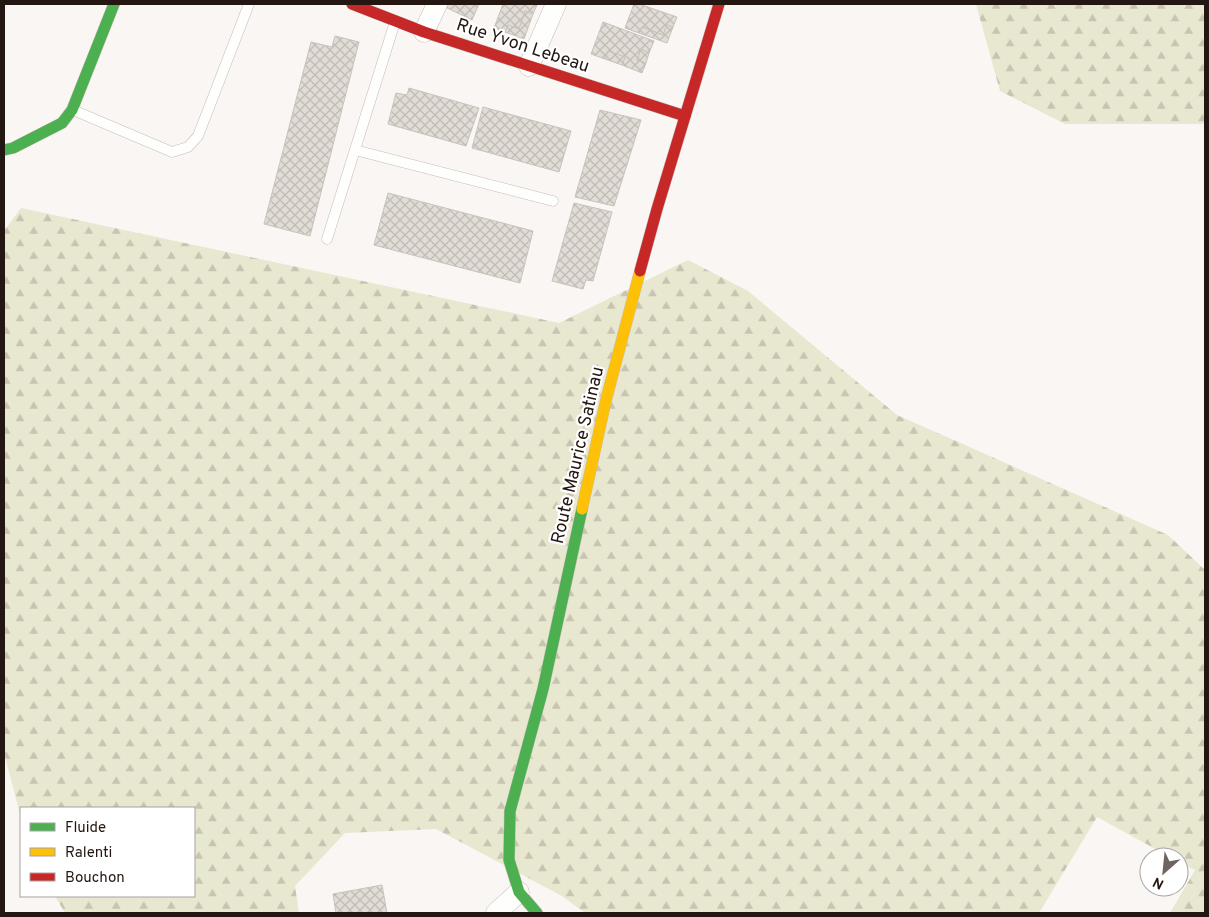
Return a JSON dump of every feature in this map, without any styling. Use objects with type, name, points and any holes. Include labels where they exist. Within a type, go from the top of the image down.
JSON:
[{"type":"main road","points":[[4,150],[13,148],[62,123],[72,110],[114,4]]},
{"type":"main road","name":"Rue Yvon Lebeau","points":[[352,4],[424,32],[685,116]]},
{"type":"main road","name":"Route Maurice Satinau","points":[[537,913],[519,892],[509,860],[510,811],[543,689],[606,400],[657,209],[719,4]]},
{"type":"street","points":[[424,32],[437,4]]},
{"type":"street","points":[[529,66],[556,4]]},
{"type":"street","points":[[496,913],[519,892]]},
{"type":"lane","points":[[72,110],[172,152],[188,147],[198,136],[249,4]]},
{"type":"lane","points":[[327,238],[395,21]]},
{"type":"lane","points":[[355,150],[553,202]]},
{"type":"green space","points":[[976,4],[1205,4],[1205,124],[1065,124],[1000,91]]},
{"type":"green space","points":[[21,208],[559,323],[688,260],[748,291],[897,415],[1168,535],[1205,570],[1205,913],[1170,913],[1179,897],[1189,897],[1189,880],[1195,870],[1189,867],[1189,847],[1152,847],[1097,817],[1039,913],[585,913],[562,896],[436,829],[345,833],[295,886],[299,913],[65,913],[56,897],[195,897],[195,807],[20,807],[20,814],[4,753],[4,231]]},
{"type":"building","points":[[441,4],[479,4],[472,20]]},
{"type":"building","points":[[503,4],[537,5],[533,14],[525,11],[519,29],[508,25],[505,32],[494,28]]},
{"type":"building","points":[[634,4],[677,17],[673,27],[667,25],[663,35],[642,27],[639,33],[625,28]]},
{"type":"building","points":[[525,11],[533,14],[524,39],[505,32],[508,25],[519,29]]},
{"type":"building","points":[[603,22],[654,41],[649,53],[641,49],[637,60],[646,63],[642,73],[622,65],[625,57],[608,51],[605,59],[591,54]]},
{"type":"building","points":[[667,25],[673,27],[667,43],[639,33],[642,27],[663,35]]},
{"type":"building","points":[[335,36],[359,42],[310,236],[264,224],[311,42],[332,47]]},
{"type":"building","points":[[641,49],[649,53],[646,63],[637,60]]},
{"type":"building","points":[[608,51],[625,57],[622,65],[605,59]]},
{"type":"building","points":[[409,88],[479,108],[466,146],[388,124],[396,93],[407,95]]},
{"type":"building","points":[[483,107],[571,131],[559,172],[472,148]]},
{"type":"building","points":[[600,110],[641,120],[614,206],[575,197]]},
{"type":"building","points":[[388,193],[533,231],[520,283],[374,245]]},
{"type":"building","points":[[574,203],[612,212],[593,281],[586,280],[583,289],[552,281]]},
{"type":"building","points":[[382,885],[387,913],[336,913],[333,894]]},
{"type":"traffic: fast","points":[[4,150],[13,148],[62,123],[72,110],[114,4]]},
{"type":"traffic: fast","points":[[537,913],[519,892],[509,860],[510,811],[543,689],[582,509]]},
{"type":"traffic: slow","points":[[582,509],[606,400],[640,271]]},
{"type":"traffic: jam","points":[[352,4],[424,32],[685,116]]},
{"type":"traffic: jam","points":[[640,271],[719,4]]}]
